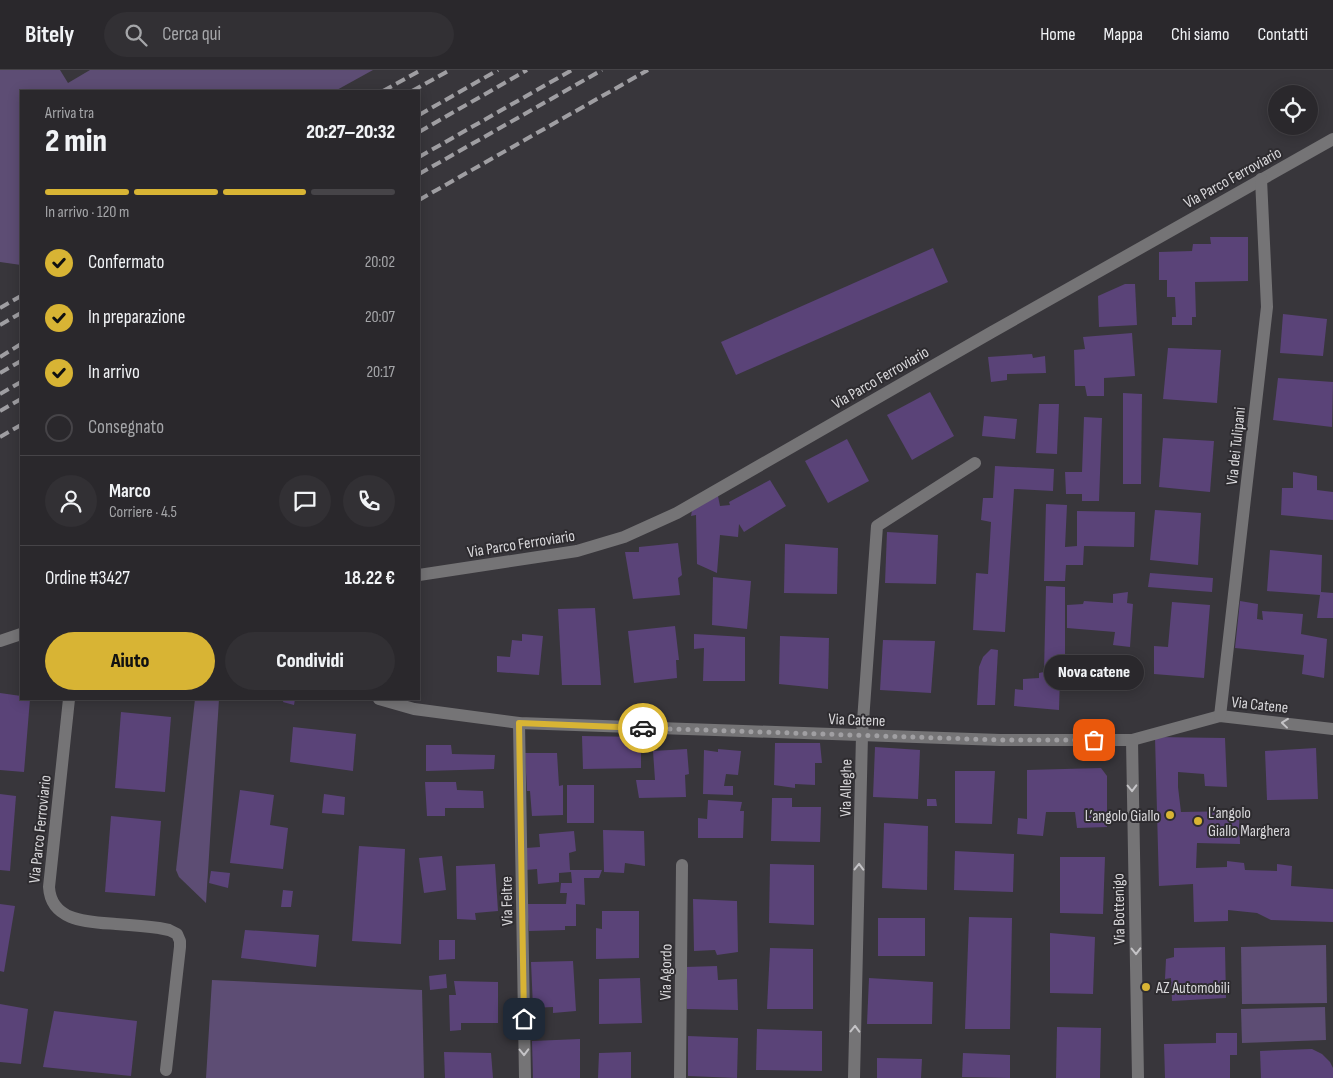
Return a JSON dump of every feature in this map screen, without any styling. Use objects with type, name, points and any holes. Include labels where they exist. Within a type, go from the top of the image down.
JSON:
[{"type":"street","name":"Via Parco Ferroviario","points":[[420,575],[577,551],[624,537],[677,513],[1333,139]]},
{"type":"street","name":"Via dei Tulipani","points":[[1220,716],[1267,307],[1261,179]]},
{"type":"street","name":"Via Alleghe","points":[[854,1078],[862,735],[876,526],[975,463]]},
{"type":"street","points":[[0,641],[20,634]]},
{"type":"street","name":"Via Parco Ferroviario","points":[[69,700],[49,893],[62,913],[74,919],[86,922],[158,928],[177,934],[180,948],[166,1070]]},
{"type":"street","name":"Via Catene","points":[[382,700],[414,709],[519,723],[1000,740],[1132,740],[1220,716],[1333,728]]},
{"type":"street","name":"Via Feltre","points":[[519,723],[525,1078]]},
{"type":"street","name":"Via Bottenigo","points":[[1132,740],[1138,1078]]},
{"type":"street","name":"Via Agordo","points":[[680,1078],[682,866]]},
{"type":"shaded area","points":[[0,70],[60,70],[68,83],[90,70],[373,70],[337,90],[20,90],[20,265],[0,262]]},
{"type":"shaded area","points":[[195,700],[219,700],[206,903],[179,877],[176,870]]},
{"type":"shaded area","points":[[1326,945],[1327,1003],[1242,1004],[1241,947]]},
{"type":"shaded area","points":[[212,980],[422,990],[424,1078],[206,1078]]},
{"type":"shaded area","points":[[1325,1007],[1326,1040],[1242,1043],[1241,1009]]},
{"type":"building","points":[[1210,237],[1248,237],[1248,281],[1195,282],[1196,317],[1192,317],[1192,325],[1172,325],[1172,317],[1176,317],[1175,297],[1167,297],[1167,280],[1159,280],[1159,252],[1192,251],[1193,244],[1211,244]]},
{"type":"building","points":[[933,248],[948,282],[736,375],[721,342]]},
{"type":"building","points":[[1125,284],[1135,284],[1137,325],[1099,327],[1098,296]]},
{"type":"building","points":[[1283,314],[1327,319],[1323,356],[1280,353]]},
{"type":"building","points":[[1132,333],[1135,376],[1104,378],[1104,396],[1087,396],[1085,386],[1075,386],[1074,350],[1085,349],[1083,337]]},
{"type":"building","points":[[1168,348],[1221,350],[1217,403],[1163,399]]},
{"type":"building","points":[[1032,354],[1033,358],[1045,356],[1046,373],[1007,374],[1007,380],[991,382],[988,357]]},
{"type":"building","points":[[1278,378],[1333,382],[1332,427],[1273,420]]},
{"type":"building","points":[[930,392],[954,436],[912,460],[887,415]]},
{"type":"building","points":[[1123,393],[1142,394],[1141,484],[1123,484]]},
{"type":"building","points":[[1039,404],[1059,404],[1057,454],[1036,453]]},
{"type":"building","points":[[984,416],[1017,419],[1015,439],[982,436]]},
{"type":"building","points":[[1084,417],[1102,418],[1099,501],[1082,501],[1082,494],[1066,494],[1065,472],[1082,472]]},
{"type":"building","points":[[1163,438],[1214,441],[1210,492],[1159,487]]},
{"type":"building","points":[[847,439],[869,481],[828,503],[805,461]]},
{"type":"building","points":[[995,466],[1054,469],[1053,491],[1014,489],[1005,632],[973,630],[976,573],[988,574],[991,522],[981,520],[983,498],[993,498]]},
{"type":"building","points":[[1293,472],[1317,476],[1317,490],[1333,492],[1333,520],[1281,515],[1282,488],[1293,488]]},
{"type":"building","points":[[770,480],[786,506],[744,532],[739,524],[738,537],[720,535],[717,573],[697,564],[696,515],[691,516],[693,505],[717,491],[720,506],[730,505],[729,502]]},
{"type":"building","points":[[1046,504],[1067,505],[1065,547],[1077,546],[1077,511],[1135,512],[1134,547],[1084,546],[1083,565],[1066,565],[1065,581],[1044,581]]},
{"type":"building","points":[[1155,510],[1201,513],[1198,565],[1150,560]]},
{"type":"building","points":[[887,532],[938,535],[936,584],[885,583]]},
{"type":"building","points":[[678,543],[682,575],[678,578],[680,595],[633,599],[625,552],[639,552],[639,547]]},
{"type":"building","points":[[785,544],[838,548],[837,594],[784,593]]},
{"type":"building","points":[[1270,550],[1322,555],[1321,592],[1333,593],[1333,618],[1317,618],[1320,595],[1267,591]]},
{"type":"building","points":[[1150,573],[1213,578],[1212,592],[1148,587]]},
{"type":"building","points":[[713,577],[751,581],[747,629],[712,625]]},
{"type":"building","points":[[1046,586],[1065,587],[1065,674],[1060,675],[1059,710],[1014,706],[1015,689],[1023,690],[1023,679],[1039,678],[1039,673],[1044,672]]},
{"type":"building","points":[[1128,592],[1127,603],[1133,604],[1130,647],[1113,645],[1115,632],[1067,628],[1067,605],[1083,604],[1084,601],[1113,603],[1113,594]]},
{"type":"building","points":[[1240,601],[1258,604],[1257,619],[1263,620],[1262,611],[1303,614],[1301,634],[1327,639],[1324,678],[1302,674],[1304,655],[1235,648]]},
{"type":"building","points":[[1172,602],[1210,605],[1204,678],[1154,674],[1154,646],[1168,647]]},
{"type":"building","points":[[595,608],[601,685],[562,685],[558,609]]},
{"type":"building","points":[[675,626],[679,660],[676,660],[677,678],[634,683],[628,631]]},
{"type":"building","points":[[522,634],[543,636],[539,675],[497,672],[497,656],[510,657],[512,640],[522,641]]},
{"type":"building","points":[[694,634],[745,637],[745,681],[703,681],[704,648],[694,649]]},
{"type":"building","points":[[780,636],[829,638],[828,689],[779,684]]},
{"type":"building","points":[[883,640],[935,641],[931,693],[880,690]]},
{"type":"building","points":[[991,649],[998,650],[995,705],[977,705],[979,667],[983,657]]},
{"type":"building","points":[[0,693],[20,696],[20,700],[30,700],[24,772],[0,770]]},
{"type":"building","points":[[284,700],[295,700],[294,705],[283,702]]},
{"type":"building","points":[[121,712],[171,717],[165,792],[115,788]]},
{"type":"building","points":[[293,727],[356,734],[353,771],[290,762]]},
{"type":"building","points":[[582,736],[641,737],[641,768],[583,769]]},
{"type":"building","points":[[1155,737],[1225,738],[1227,787],[1205,786],[1204,774],[1178,772],[1181,812],[1239,811],[1240,844],[1197,843],[1196,868],[1227,867],[1227,861],[1244,863],[1245,870],[1277,871],[1277,864],[1292,866],[1291,886],[1333,889],[1333,922],[1271,920],[1257,913],[1228,910],[1228,921],[1194,922],[1193,884],[1159,886]]},
{"type":"building","points":[[775,743],[820,743],[822,763],[815,763],[815,785],[795,784],[795,788],[774,785]]},
{"type":"building","points":[[426,745],[451,745],[452,754],[495,755],[494,769],[426,771]]},
{"type":"building","points":[[875,747],[920,750],[918,799],[873,797]]},
{"type":"building","points":[[1316,748],[1318,799],[1267,800],[1265,751]]},
{"type":"building","points":[[687,749],[689,774],[685,775],[686,797],[639,798],[636,780],[655,780],[653,751]]},
{"type":"building","points":[[718,749],[741,751],[738,775],[726,774],[724,786],[733,786],[733,795],[703,794],[704,750],[718,752]]},
{"type":"building","points":[[525,753],[557,753],[559,786],[563,785],[563,815],[532,816],[530,791],[527,791]]},
{"type":"building","points":[[1101,768],[1107,776],[1107,827],[1077,828],[1075,812],[1046,812],[1043,836],[1017,834],[1018,818],[1027,819],[1027,770]]},
{"type":"building","points":[[955,771],[995,771],[992,824],[955,823]]},
{"type":"building","points":[[425,782],[456,782],[457,790],[483,791],[484,808],[445,808],[445,816],[427,816]]},
{"type":"building","points":[[567,785],[594,785],[594,823],[567,823]]},
{"type":"building","points":[[240,790],[274,795],[270,825],[288,828],[283,869],[230,863]]},
{"type":"building","points":[[0,794],[16,796],[10,871],[0,870]]},
{"type":"building","points":[[324,794],[345,797],[344,815],[322,813]]},
{"type":"building","points":[[772,798],[792,798],[792,807],[821,807],[820,842],[771,841]]},
{"type":"building","points":[[927,799],[936,799],[937,806],[927,806]]},
{"type":"building","points":[[708,800],[742,802],[740,811],[744,811],[743,838],[698,838],[698,818],[707,819]]},
{"type":"building","points":[[111,816],[161,821],[155,896],[105,892]]},
{"type":"building","points":[[884,823],[928,826],[927,890],[882,888]]},
{"type":"building","points":[[603,830],[644,831],[645,866],[625,863],[624,873],[604,872]]},
{"type":"building","points":[[574,831],[576,851],[569,853],[570,870],[602,870],[599,878],[584,878],[585,905],[576,904],[576,926],[565,926],[565,930],[529,931],[527,904],[566,904],[567,893],[560,893],[561,883],[572,883],[571,872],[559,873],[559,882],[538,884],[537,869],[526,870],[526,848],[540,847],[539,834]]},
{"type":"building","points":[[359,846],[405,849],[401,944],[352,941]]},
{"type":"building","points":[[955,851],[1014,854],[1013,892],[954,890]]},
{"type":"building","points":[[442,856],[446,890],[424,893],[419,858]]},
{"type":"building","points":[[1060,857],[1105,857],[1103,914],[1060,913]]},
{"type":"building","points":[[495,864],[498,911],[475,913],[476,920],[457,919],[456,866]]},
{"type":"building","points":[[770,864],[814,865],[814,925],[769,923]]},
{"type":"building","points":[[211,871],[230,873],[228,888],[209,883]]},
{"type":"building","points":[[283,890],[293,891],[291,907],[281,907]]},
{"type":"building","points":[[693,899],[737,901],[738,952],[717,955],[715,950],[694,951]]},
{"type":"building","points":[[0,904],[15,906],[4,972],[0,971]]},
{"type":"building","points":[[602,911],[639,911],[639,958],[596,959],[596,928],[602,929]]},
{"type":"building","points":[[969,917],[1012,918],[1010,1029],[965,1029]]},
{"type":"building","points":[[878,918],[925,918],[925,956],[878,956]]},
{"type":"building","points":[[245,930],[319,935],[316,967],[241,958]]},
{"type":"building","points":[[1050,933],[1095,937],[1093,994],[1050,993]]},
{"type":"building","points":[[439,940],[455,940],[455,959],[439,960]]},
{"type":"building","points":[[1225,947],[1226,998],[1172,1001],[1171,978],[1165,979],[1166,959],[1174,957],[1174,948]]},
{"type":"building","points":[[770,948],[813,949],[813,1009],[767,1009]]},
{"type":"building","points":[[573,961],[576,1011],[553,1013],[553,1007],[533,1008],[531,962]]},
{"type":"building","points":[[717,966],[718,980],[737,979],[738,1010],[687,1009],[685,967]]},
{"type":"building","points":[[446,974],[447,988],[430,990],[429,976]]},
{"type":"building","points":[[640,978],[642,1023],[599,1024],[599,979]]},
{"type":"building","points":[[869,978],[933,982],[932,1024],[867,1024]]},
{"type":"building","points":[[454,981],[498,982],[498,1023],[461,1023],[461,1030],[450,1031],[449,995],[456,995]]},
{"type":"building","points":[[0,1004],[28,1009],[21,1064],[0,1062]]},
{"type":"building","points":[[54,1011],[137,1021],[131,1076],[43,1067]]},
{"type":"building","points":[[1057,1027],[1101,1028],[1100,1078],[1056,1078]]},
{"type":"building","points":[[757,1029],[822,1031],[822,1071],[756,1070]]},
{"type":"building","points":[[1216,1033],[1237,1033],[1237,1055],[1230,1055],[1230,1078],[1165,1078],[1164,1044],[1216,1043]]},
{"type":"building","points":[[688,1036],[738,1038],[737,1078],[688,1076]]},
{"type":"building","points":[[580,1039],[580,1078],[533,1078],[532,1041]]},
{"type":"building","points":[[1312,1049],[1322,1054],[1330,1062],[1333,1068],[1333,1078],[1261,1078],[1260,1051]]},
{"type":"building","points":[[444,1052],[491,1053],[493,1078],[445,1078]]},
{"type":"building","points":[[631,1052],[631,1078],[598,1078],[599,1053]]},
{"type":"building","points":[[963,1053],[1010,1055],[1010,1078],[962,1077]]},
{"type":"building","points":[[877,1058],[922,1059],[921,1078],[877,1078]]},
{"type":"railway","points":[[385,90],[421,70]]},
{"type":"railway","points":[[414,90],[450,70]]},
{"type":"railway","points":[[420,114],[498,70]]},
{"type":"railway","points":[[420,131],[527,70]]},
{"type":"railway","points":[[420,156],[572,70]]},
{"type":"railway","points":[[420,173],[602,70]]},
{"type":"railway","points":[[420,199],[648,70]]},
{"type":"railway","points":[[0,308],[20,297]]},
{"type":"railway","points":[[0,325],[20,314]]},
{"type":"railway","points":[[0,357],[20,345]]},
{"type":"railway","points":[[0,373],[20,362]]},
{"type":"railway","points":[[0,394],[20,383]]},
{"type":"railway","points":[[0,411],[20,400]]},
{"type":"railway","points":[[0,437],[20,426]]},
{"type":"way so far","points":[[643,728],[1000,740],[1094,740]]},
{"type":"place","name":"Nova catene","points":[[1094,740]]},
{"type":"place","name":"L’angolo Giallo","points":[[1170,815]]},
{"type":"place","name":"L’angolo Giallo Marghera","points":[[1198,821]]},
{"type":"place","name":"AZ Automobili","points":[[1146,987]]},
{"type":"route","points":[[524,1019],[519,723],[643,728]]}]
